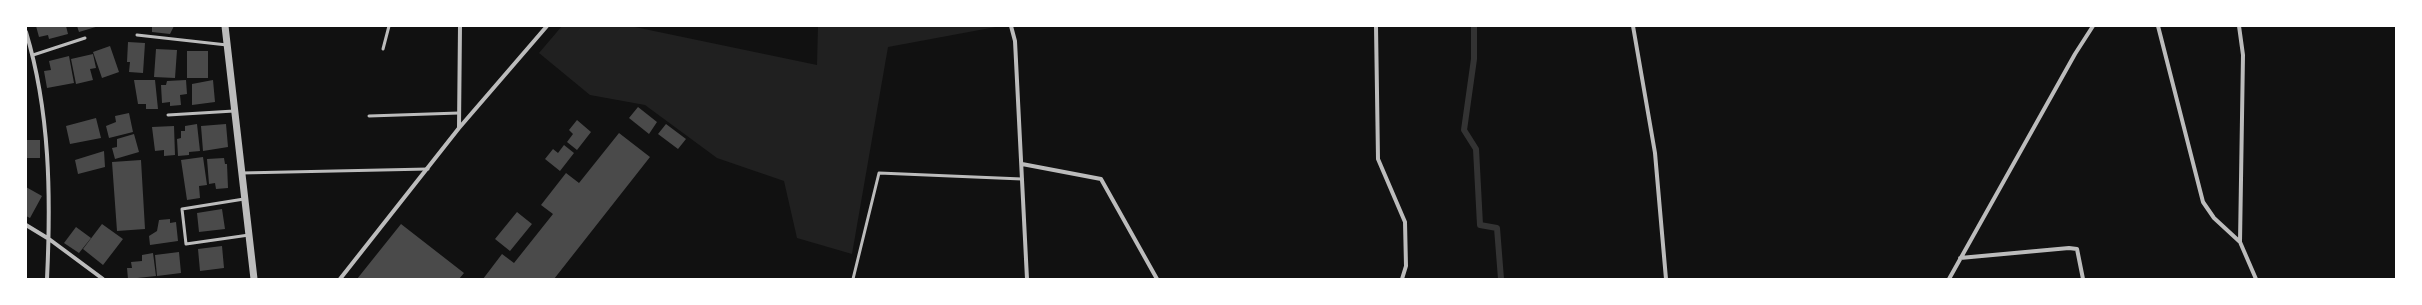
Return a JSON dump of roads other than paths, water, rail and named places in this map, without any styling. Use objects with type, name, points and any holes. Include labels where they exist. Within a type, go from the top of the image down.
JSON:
[{"type":"street","points":[[225,26],[254,279]]},
{"type":"street","points":[[459,128],[460,26]]},
{"type":"street","points":[[340,279],[459,128],[547,26]]},
{"type":"street","points":[[1011,26],[1015,41],[1027,279]]},
{"type":"street","points":[[1376,26],[1378,159],[1405,222],[1406,266],[1402,279]]},
{"type":"street","points":[[1633,26],[1655,153],[1666,279]]},
{"type":"street","points":[[1949,279],[2075,54],[2093,26]]},
{"type":"street","points":[[2158,26],[2202,202],[2214,218],[2240,242],[2256,279]]},
{"type":"street","points":[[2239,26],[2243,70],[2240,242]]},
{"type":"street","points":[[26,33],[34,55],[48,146],[48,238],[46,279]]},
{"type":"street","points":[[1022,164],[1101,179],[1157,279]]},
{"type":"street","points":[[26,225],[48,238],[103,279]]},
{"type":"street","points":[[1960,258],[2069,248],[2077,249],[2080,256],[2083,279]]},
{"type":"lane","points":[[384,49],[389,26]]},
{"type":"lane","points":[[137,35],[227,45]]},
{"type":"lane","points":[[34,55],[85,38]]},
{"type":"lane","points":[[168,115],[234,111]]},
{"type":"lane","points":[[369,116],[459,113]]},
{"type":"lane","points":[[242,173],[428,168]]},
{"type":"lane","points":[[852,279],[878,173],[1022,179]]},
{"type":"lane","points":[[244,199],[182,209],[186,244],[249,236]]},
{"type":"waterway","points":[[1474,26],[1474,59],[1464,130],[1476,149],[1480,225],[1497,228],[1501,279]]}]
